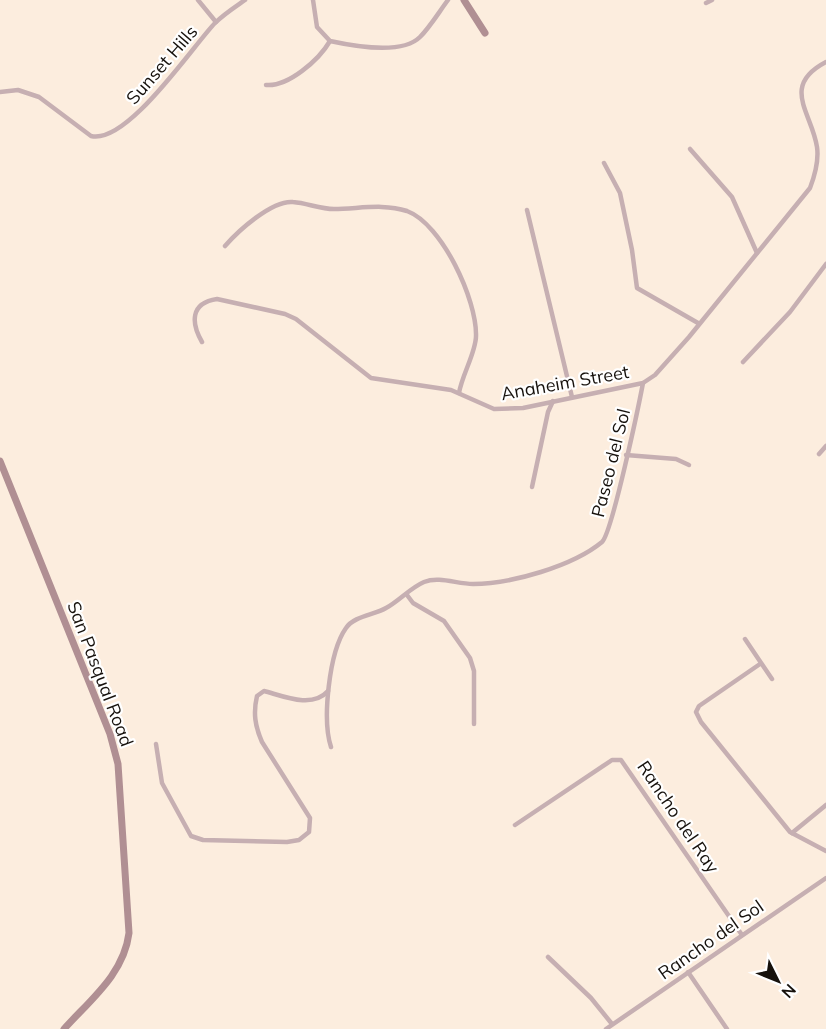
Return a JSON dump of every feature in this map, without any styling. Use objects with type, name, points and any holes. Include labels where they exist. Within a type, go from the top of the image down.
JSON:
[{"type":"main road","points":[[464,0],[485,33]]},
{"type":"main road","name":"San Pasqual Road","points":[[0,461],[110,734],[118,764],[129,933],[127,947],[110,979],[64,1029]]},
{"type":"street","points":[[198,0],[216,22]]},
{"type":"street","name":"Sunset Hills","points":[[0,92],[28,92],[97,138],[134,117],[216,22],[245,0]]},
{"type":"street","points":[[313,0],[317,27],[330,41],[394,48],[410,45],[423,34],[448,0]]},
{"type":"street","points":[[706,3],[712,0]]},
{"type":"street","points":[[266,85],[274,86],[296,76],[330,41]]},
{"type":"street","name":"Anaheim Street","points":[[202,342],[193,326],[194,318],[212,299],[231,300],[296,319],[371,378],[459,393],[494,409],[523,408],[643,383],[655,375],[803,198],[815,175],[818,148],[801,103],[802,87],[807,77],[826,62]]},
{"type":"street","points":[[690,149],[732,197],[757,253]]},
{"type":"street","points":[[604,163],[620,193],[637,288],[698,323]]},
{"type":"street","points":[[225,246],[251,222],[281,204],[291,202],[330,209],[376,207],[411,213],[448,252],[471,307],[477,335],[459,393]]},
{"type":"street","points":[[527,210],[572,398]]},
{"type":"street","points":[[744,362],[790,312],[826,264]]},
{"type":"street","name":"Paseo del Sol","points":[[331,747],[328,738],[328,691],[345,629],[351,622],[386,609],[423,583],[433,580],[476,584],[530,575],[569,561],[603,541],[614,513],[643,383]]},
{"type":"street","points":[[532,487],[548,412],[554,401]]},
{"type":"street","points":[[819,454],[826,446]]},
{"type":"street","points":[[626,455],[676,459],[688,465]]},
{"type":"street","points":[[407,595],[413,603],[444,621],[470,658],[474,671],[474,724]]},
{"type":"street","points":[[745,639],[772,679]]},
{"type":"street","points":[[760,664],[699,706],[696,712],[701,722],[792,833],[826,850]]},
{"type":"street","points":[[156,744],[162,783],[191,836],[203,840],[287,842],[299,840],[309,832],[310,818],[256,730],[255,706],[257,696],[264,691],[306,700],[319,698],[328,691]]},
{"type":"street","name":"Rancho del Ray","points":[[515,825],[612,760],[621,760],[742,935]]},
{"type":"street","points":[[792,833],[826,805]]},
{"type":"street","name":"Rancho del Sol","points":[[606,1029],[826,878]]},
{"type":"street","points":[[548,957],[591,998],[612,1024]]},
{"type":"street","points":[[688,972],[727,1029]]}]
